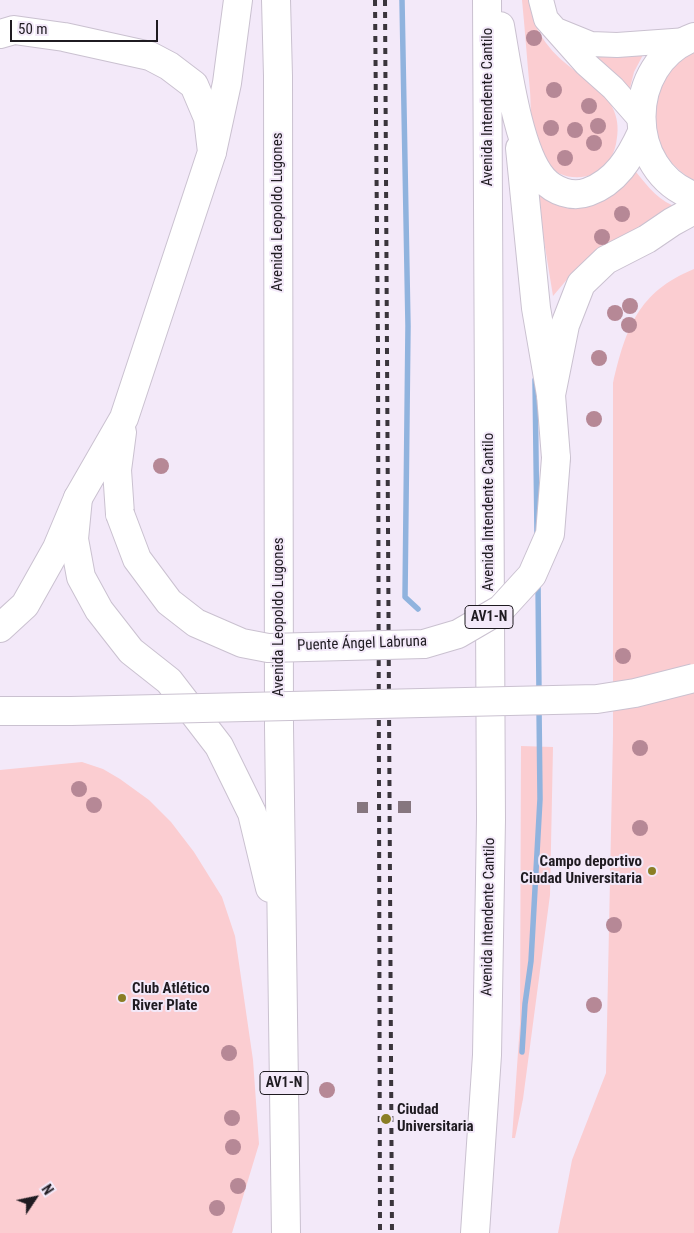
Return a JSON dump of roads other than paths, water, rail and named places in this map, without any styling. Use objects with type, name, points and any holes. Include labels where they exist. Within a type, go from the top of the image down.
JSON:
[{"type":"main road","points":[[0,628],[25,605],[57,548],[78,498],[124,418],[212,152],[227,83],[238,0]]},
{"type":"main road","name":"Avenida Leopoldo Lugones","points":[[276,0],[278,76],[281,933],[286,1233]]},
{"type":"main road","name":"Avenida Intendente Cantilo","points":[[475,1233],[487,1055],[491,819],[487,0]]},
{"type":"main road","points":[[495,0],[517,116],[536,308],[552,394]]},
{"type":"main road","points":[[0,34],[14,30],[64,37],[150,56],[169,66],[194,85],[208,118],[212,152]]},
{"type":"main road","points":[[517,116],[528,152],[538,173],[551,186],[566,193],[585,193],[606,184],[628,159],[641,126],[643,96],[652,73],[667,54],[690,38]]},
{"type":"main road","points":[[641,126],[650,157],[665,178],[686,194],[694,196]]},
{"type":"main road","points":[[552,394],[565,325],[581,284],[606,260],[647,239],[694,210]]},
{"type":"main road","name":"Puente Ángel Labruna","points":[[124,418],[117,470],[120,514],[137,560],[168,602],[196,622],[242,643],[268,648],[424,644],[458,634],[501,608],[532,575],[550,534],[556,458],[552,394]]},
{"type":"main road","points":[[78,498],[74,539],[81,577],[99,610],[131,651],[170,680],[219,746],[252,814],[281,933]]},
{"type":"main road","points":[[0,711],[597,699],[636,693],[694,678]]},
{"type":"street","points":[[541,0],[546,20],[586,64],[620,95],[641,126]]},
{"type":"street","points":[[554,29],[591,44],[617,45],[690,38]]},
{"type":"waterway","points":[[402,0],[408,326],[405,597],[418,609]]},
{"type":"waterway","points":[[535,380],[537,533]]},
{"type":"waterway","points":[[538,582],[539,693]]},
{"type":"waterway","points":[[522,1052],[525,1004],[531,961],[540,799],[539,707]]},
{"type":"railway","points":[[375,0],[378,345],[380,1233]]},
{"type":"railway","points":[[385,0],[392,1233]]},
{"type":"place","name":"Campo deportivo Ciudad Universitaria","points":[[652,871]]},
{"type":"place","name":"Club Atlético River Plate","points":[[122,998]]},
{"type":"place","name":"Ciudad Universitaria","points":[[386,1119]]}]
